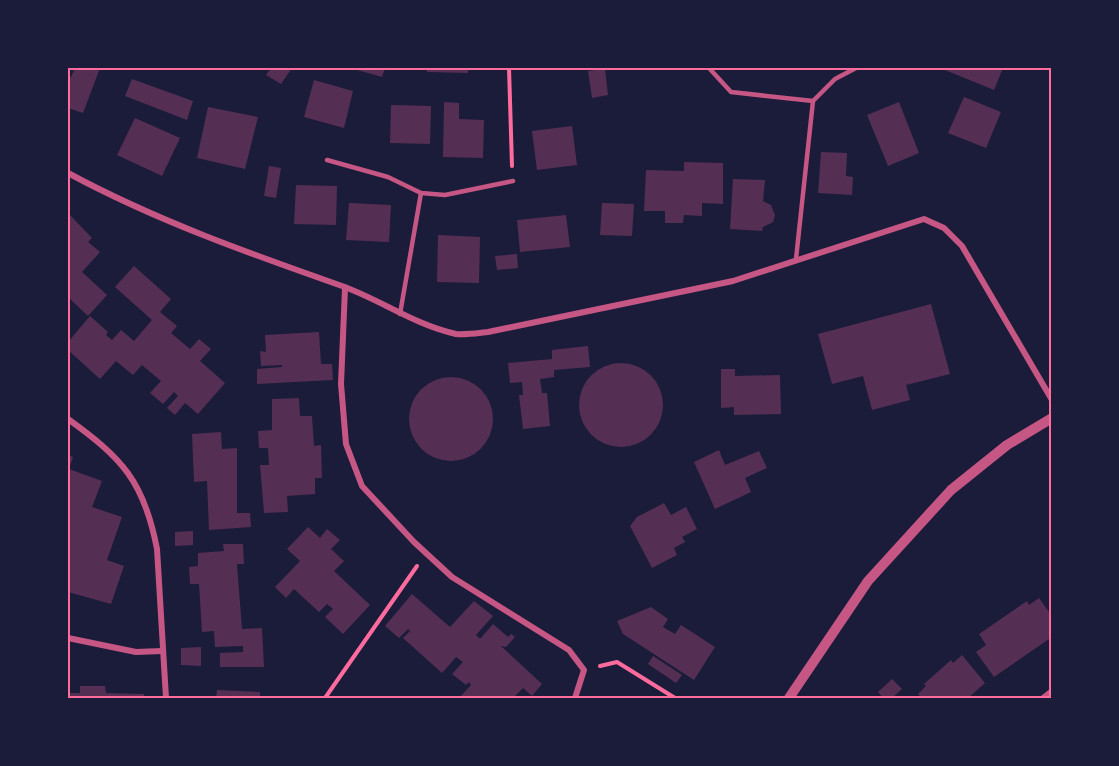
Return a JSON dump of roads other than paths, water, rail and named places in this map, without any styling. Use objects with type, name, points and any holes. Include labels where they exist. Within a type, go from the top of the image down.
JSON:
[{"type":"street","points":[[68,173],[136,208],[268,261],[345,288],[400,314],[458,334],[488,332],[733,281],[910,221],[924,219],[935,222],[962,246],[1052,400]]},
{"type":"street","points":[[345,288],[341,384],[346,444],[362,486],[452,577],[570,650],[584,670],[575,699]]},
{"type":"street","points":[[789,699],[868,581],[951,490],[1007,445],[1052,418]]},
{"type":"street","points":[[68,419],[108,448],[127,469],[145,506],[157,549],[166,699]]},
{"type":"street","points":[[68,638],[136,652],[162,651]]},
{"type":"street","points":[[1044,699],[1052,691]]},
{"type":"lane","points":[[709,68],[731,92],[813,101]]},
{"type":"lane","points":[[796,259],[813,101],[835,79],[856,68]]},
{"type":"lane","points":[[327,160],[388,177],[421,193],[445,195],[513,182]]},
{"type":"lane","points":[[400,314],[421,193]]}]
